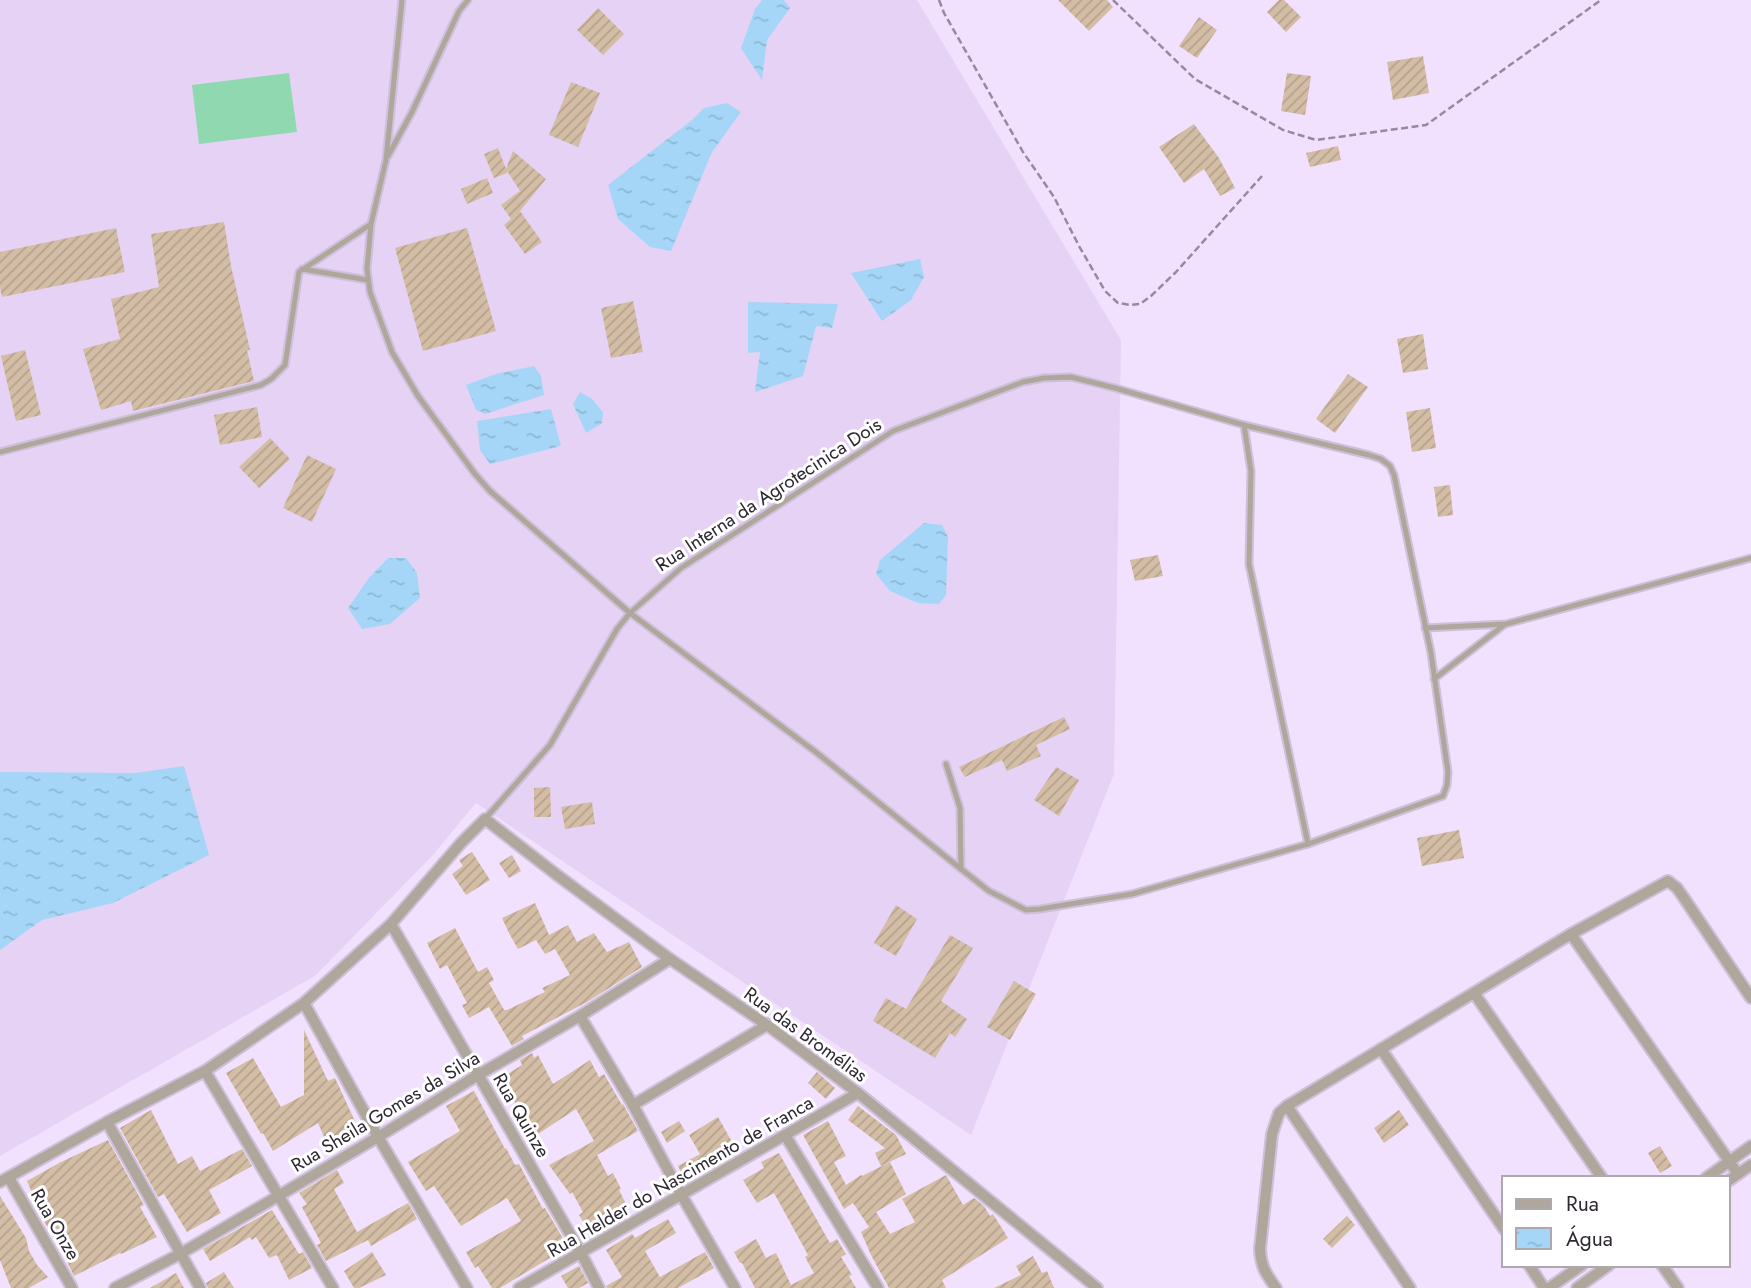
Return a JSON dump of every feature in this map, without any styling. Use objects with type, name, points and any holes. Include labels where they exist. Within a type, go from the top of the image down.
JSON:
[{"type":"street","name":"Rua Interna da Agrotecinica Dois","points":[[4,1180],[205,1071],[304,1003],[391,924],[485,819]]},
{"type":"street","name":"Rua das Bromélias","points":[[485,819],[670,960],[767,1025],[858,1093],[1097,1288]]},
{"type":"street","points":[[1276,1288],[1265,1271],[1260,1249],[1272,1134],[1279,1113],[1287,1106],[1571,934],[1668,881],[1677,888],[1751,998]]},
{"type":"street","name":"Rua Quinze","points":[[391,924],[599,1288]]},
{"type":"street","points":[[1571,934],[1729,1162],[1733,1178],[1751,1165]]},
{"type":"street","name":"Rua Sheila Gomes da Silva","points":[[115,1288],[180,1254],[378,1137],[670,960]]},
{"type":"street","points":[[1474,993],[1601,1176]]},
{"type":"street","points":[[304,1003],[378,1137],[467,1288]]},
{"type":"street","points":[[580,1016],[735,1288]]},
{"type":"street","points":[[633,1105],[767,1025]]},
{"type":"street","points":[[1381,1049],[1502,1226]]},
{"type":"street","points":[[205,1071],[333,1288]]},
{"type":"street","name":"Rua Helder do Nascimento de Franca","points":[[519,1288],[858,1093]]},
{"type":"street","points":[[1287,1106],[1410,1288]]},
{"type":"street","points":[[107,1122],[200,1288]]},
{"type":"street","points":[[785,1135],[878,1288]]},
{"type":"street","points":[[1709,1176],[1751,1146]]},
{"type":"street","name":"Rua Onze","points":[[4,1180],[72,1288]]},
{"type":"street","points":[[1531,1267],[1547,1288],[1578,1267]]},
{"type":"street","points":[[1577,1288],[1606,1267]]},
{"type":"street","points":[[1663,1267],[1678,1288]]},
{"type":"lane","points":[[402,0],[386,160],[371,224],[367,269],[370,292],[392,352],[418,396],[490,491],[630,613],[817,753],[989,891],[1026,910],[1132,894],[1308,844],[1443,796],[1448,772],[1426,628],[1506,624],[1751,558]]},
{"type":"lane","points":[[386,160],[412,112],[459,11],[468,0]]},
{"type":"lane","points":[[0,452],[261,385],[271,379],[285,365],[298,276],[302,269],[371,224]]},
{"type":"lane","points":[[302,269],[368,281]]},
{"type":"lane","name":"Rua Interna da Agrotecinica Dois","points":[[485,819],[550,745],[617,629],[630,613],[681,568],[893,431],[1023,382],[1071,377],[1244,425],[1381,459],[1390,466],[1394,475],[1426,628]]},
{"type":"lane","points":[[1244,425],[1251,471],[1250,564],[1308,844]]},
{"type":"lane","points":[[1434,679],[1506,624]]},
{"type":"lane","points":[[946,764],[960,808],[961,869]]},
{"type":"path","points":[[939,0],[950,25],[1023,152],[1054,197],[1105,291],[1118,303],[1140,304],[1151,296],[1262,176]]},
{"type":"path","points":[[1114,0],[1195,79],[1283,130],[1316,141],[1426,125],[1601,0]]},
{"type":"shaded area","points":[[0,0],[917,0],[1121,340],[1114,774],[971,1135],[476,803],[432,856],[315,976],[0,1156]]},
{"type":"green space","points":[[289,73],[297,132],[199,144],[192,85]]},
{"type":"water","points":[[762,0],[784,0],[790,8],[767,40],[762,80],[741,48],[755,9]]},
{"type":"water","points":[[727,103],[741,112],[712,152],[671,251],[650,247],[618,219],[608,185],[704,108]]},
{"type":"water","points":[[920,259],[924,277],[911,300],[882,321],[851,273]]},
{"type":"water","points":[[748,302],[838,304],[832,328],[816,326],[803,376],[755,392],[760,352],[748,353]]},
{"type":"water","points":[[534,366],[541,376],[544,395],[485,414],[476,410],[466,385],[496,374]]},
{"type":"water","points":[[580,392],[592,399],[603,412],[602,423],[586,433],[573,404]]},
{"type":"water","points":[[551,409],[561,446],[490,464],[480,450],[477,421]]},
{"type":"water","points":[[924,523],[942,525],[948,537],[946,595],[939,604],[918,603],[890,591],[876,574],[880,560]]},
{"type":"water","points":[[388,558],[406,558],[417,573],[420,598],[390,624],[362,629],[348,608],[369,578]]},
{"type":"water","points":[[184,766],[209,855],[113,903],[42,920],[0,950],[0,772],[135,773]]},
{"type":"building","points":[[1058,0],[1107,0],[1113,7],[1089,31]]},
{"type":"building","points":[[1279,0],[1284,0],[1301,17],[1286,32],[1267,12]]},
{"type":"building","points":[[598,8],[624,34],[603,55],[577,30]]},
{"type":"building","points":[[1199,17],[1217,30],[1197,58],[1179,46]]},
{"type":"building","points":[[1423,56],[1429,93],[1393,100],[1387,62]]},
{"type":"building","points":[[1287,73],[1311,76],[1305,115],[1281,111]]},
{"type":"building","points":[[571,82],[600,93],[578,147],[549,135]]},
{"type":"building","points":[[1194,124],[1219,158],[1235,188],[1220,196],[1204,169],[1184,183],[1159,147]]},
{"type":"building","points":[[1338,146],[1341,160],[1310,167],[1306,153]]},
{"type":"building","points":[[498,148],[506,169],[513,151],[546,179],[520,211],[542,242],[525,254],[504,225],[511,219],[501,205],[520,191],[507,171],[494,178],[484,154]]},
{"type":"building","points":[[487,178],[493,193],[467,204],[461,189]]},
{"type":"building","points":[[224,222],[254,381],[133,411],[131,401],[101,410],[83,349],[120,339],[111,299],[159,287],[151,234]]},
{"type":"building","points":[[116,228],[125,272],[2,297],[0,252]]},
{"type":"building","points":[[467,228],[496,331],[423,351],[395,248]]},
{"type":"building","points":[[633,301],[643,352],[611,358],[601,308]]},
{"type":"building","points":[[1423,334],[1428,369],[1403,373],[1397,339]]},
{"type":"building","points":[[25,350],[41,415],[16,421],[1,356]]},
{"type":"building","points":[[1348,374],[1368,387],[1335,433],[1316,419]]},
{"type":"building","points":[[257,407],[262,437],[220,445],[214,415]]},
{"type":"building","points":[[1430,408],[1436,448],[1412,452],[1406,412]]},
{"type":"building","points":[[270,438],[290,459],[259,488],[239,467]]},
{"type":"building","points":[[307,455],[336,469],[312,522],[283,508]]},
{"type":"building","points":[[1450,485],[1453,515],[1438,517],[1434,487]]},
{"type":"building","points":[[1158,555],[1163,576],[1135,581],[1130,560]]},
{"type":"building","points":[[1064,717],[1070,729],[1036,745],[1041,756],[1007,771],[1002,760],[965,777],[959,767]]},
{"type":"building","points":[[1056,767],[1079,780],[1059,816],[1034,800]]},
{"type":"building","points":[[550,787],[551,817],[534,817],[534,788]]},
{"type":"building","points":[[592,802],[595,824],[565,829],[561,807]]},
{"type":"building","points":[[1459,830],[1464,858],[1422,866],[1417,838]]},
{"type":"building","points":[[472,852],[490,880],[466,895],[452,874],[463,866],[459,860]]},
{"type":"building","points":[[512,855],[521,871],[509,878],[499,863]]},
{"type":"building","points":[[535,903],[549,935],[568,925],[577,942],[594,933],[607,952],[629,942],[642,967],[587,1002],[522,1036],[524,1039],[512,1046],[489,1007],[469,1018],[462,1005],[467,1003],[447,965],[440,969],[427,943],[455,928],[478,972],[487,967],[494,980],[489,983],[504,1010],[507,1010],[545,992],[542,988],[570,975],[555,949],[545,954],[536,940],[518,949],[509,933],[502,918]]},
{"type":"building","points":[[896,905],[917,919],[896,956],[874,943]]},
{"type":"building","points":[[950,935],[973,948],[941,1001],[967,1019],[955,1037],[950,1033],[935,1058],[873,1021],[886,998],[906,1009]]},
{"type":"building","points":[[1014,981],[1036,994],[1010,1040],[987,1027]]},
{"type":"building","points":[[304,1030],[328,1081],[335,1078],[359,1130],[329,1148],[318,1123],[273,1151],[226,1073],[253,1058],[281,1107],[304,1095]]},
{"type":"building","points":[[532,1053],[534,1058],[538,1055],[553,1084],[590,1060],[599,1077],[604,1074],[638,1131],[597,1155],[608,1176],[613,1173],[629,1210],[589,1231],[579,1215],[583,1212],[572,1192],[570,1194],[549,1165],[594,1141],[576,1109],[538,1134],[518,1101],[515,1103],[501,1078],[522,1065],[520,1060]]},
{"type":"building","points":[[817,1072],[835,1088],[826,1099],[808,1083]]},
{"type":"building","points":[[474,1091],[505,1149],[515,1165],[519,1164],[543,1209],[545,1208],[568,1247],[500,1288],[492,1288],[466,1252],[521,1221],[507,1198],[461,1226],[434,1186],[426,1191],[408,1162],[460,1131],[446,1106]]},
{"type":"building","points":[[858,1106],[896,1135],[906,1154],[881,1166],[875,1153],[885,1148],[848,1120]]},
{"type":"building","points":[[151,1110],[178,1164],[192,1156],[200,1171],[242,1149],[252,1166],[209,1190],[221,1213],[187,1232],[164,1194],[158,1197],[120,1128]]},
{"type":"building","points":[[1399,1110],[1409,1125],[1384,1143],[1374,1128]]},
{"type":"building","points":[[718,1117],[736,1149],[685,1180],[678,1166],[700,1154],[689,1135]]},
{"type":"building","points":[[679,1121],[685,1131],[667,1143],[661,1132]]},
{"type":"building","points":[[828,1121],[846,1156],[834,1162],[846,1185],[890,1162],[906,1194],[876,1212],[890,1234],[915,1222],[902,1199],[946,1175],[963,1205],[974,1198],[984,1206],[990,1216],[993,1214],[1008,1238],[942,1280],[946,1288],[889,1288],[861,1232],[869,1227],[853,1203],[844,1209],[803,1135]]},
{"type":"building","points":[[108,1140],[144,1205],[140,1207],[157,1237],[74,1276],[45,1223],[27,1181]]},
{"type":"building","points":[[1660,1146],[1672,1166],[1660,1173],[1648,1153]]},
{"type":"building","points":[[779,1153],[830,1243],[837,1239],[846,1254],[841,1257],[856,1288],[755,1288],[740,1263],[734,1252],[756,1239],[766,1258],[776,1253],[791,1285],[814,1273],[805,1257],[808,1255],[774,1193],[757,1203],[743,1180],[764,1168],[761,1162]]},
{"type":"building","points":[[337,1170],[344,1183],[334,1189],[357,1232],[408,1203],[417,1219],[371,1246],[368,1240],[326,1261],[317,1245],[321,1243],[302,1207],[307,1204],[299,1193]]},
{"type":"building","points":[[0,1196],[26,1238],[29,1251],[37,1265],[48,1277],[29,1288],[11,1288],[0,1260]]},
{"type":"building","points":[[272,1210],[299,1254],[303,1252],[312,1268],[289,1280],[277,1255],[269,1258],[256,1237],[252,1240],[250,1237],[210,1261],[203,1249]]},
{"type":"building","points":[[1347,1216],[1355,1225],[1332,1248],[1323,1239]]},
{"type":"building","points":[[668,1219],[676,1233],[645,1251],[660,1277],[705,1252],[714,1268],[678,1288],[607,1288],[606,1286],[622,1277],[606,1250],[632,1234],[635,1238]]},
{"type":"building","points":[[372,1252],[386,1275],[354,1288],[344,1271]]},
{"type":"building","points":[[1033,1256],[1042,1273],[1047,1271],[1054,1288],[994,1288],[1021,1275],[1016,1266]]},
{"type":"building","points":[[579,1266],[588,1283],[579,1288],[568,1288],[561,1276]]},
{"type":"building","points":[[224,1272],[234,1288],[208,1288],[206,1283]]},
{"type":"building","points":[[176,1273],[184,1288],[150,1288]]}]
